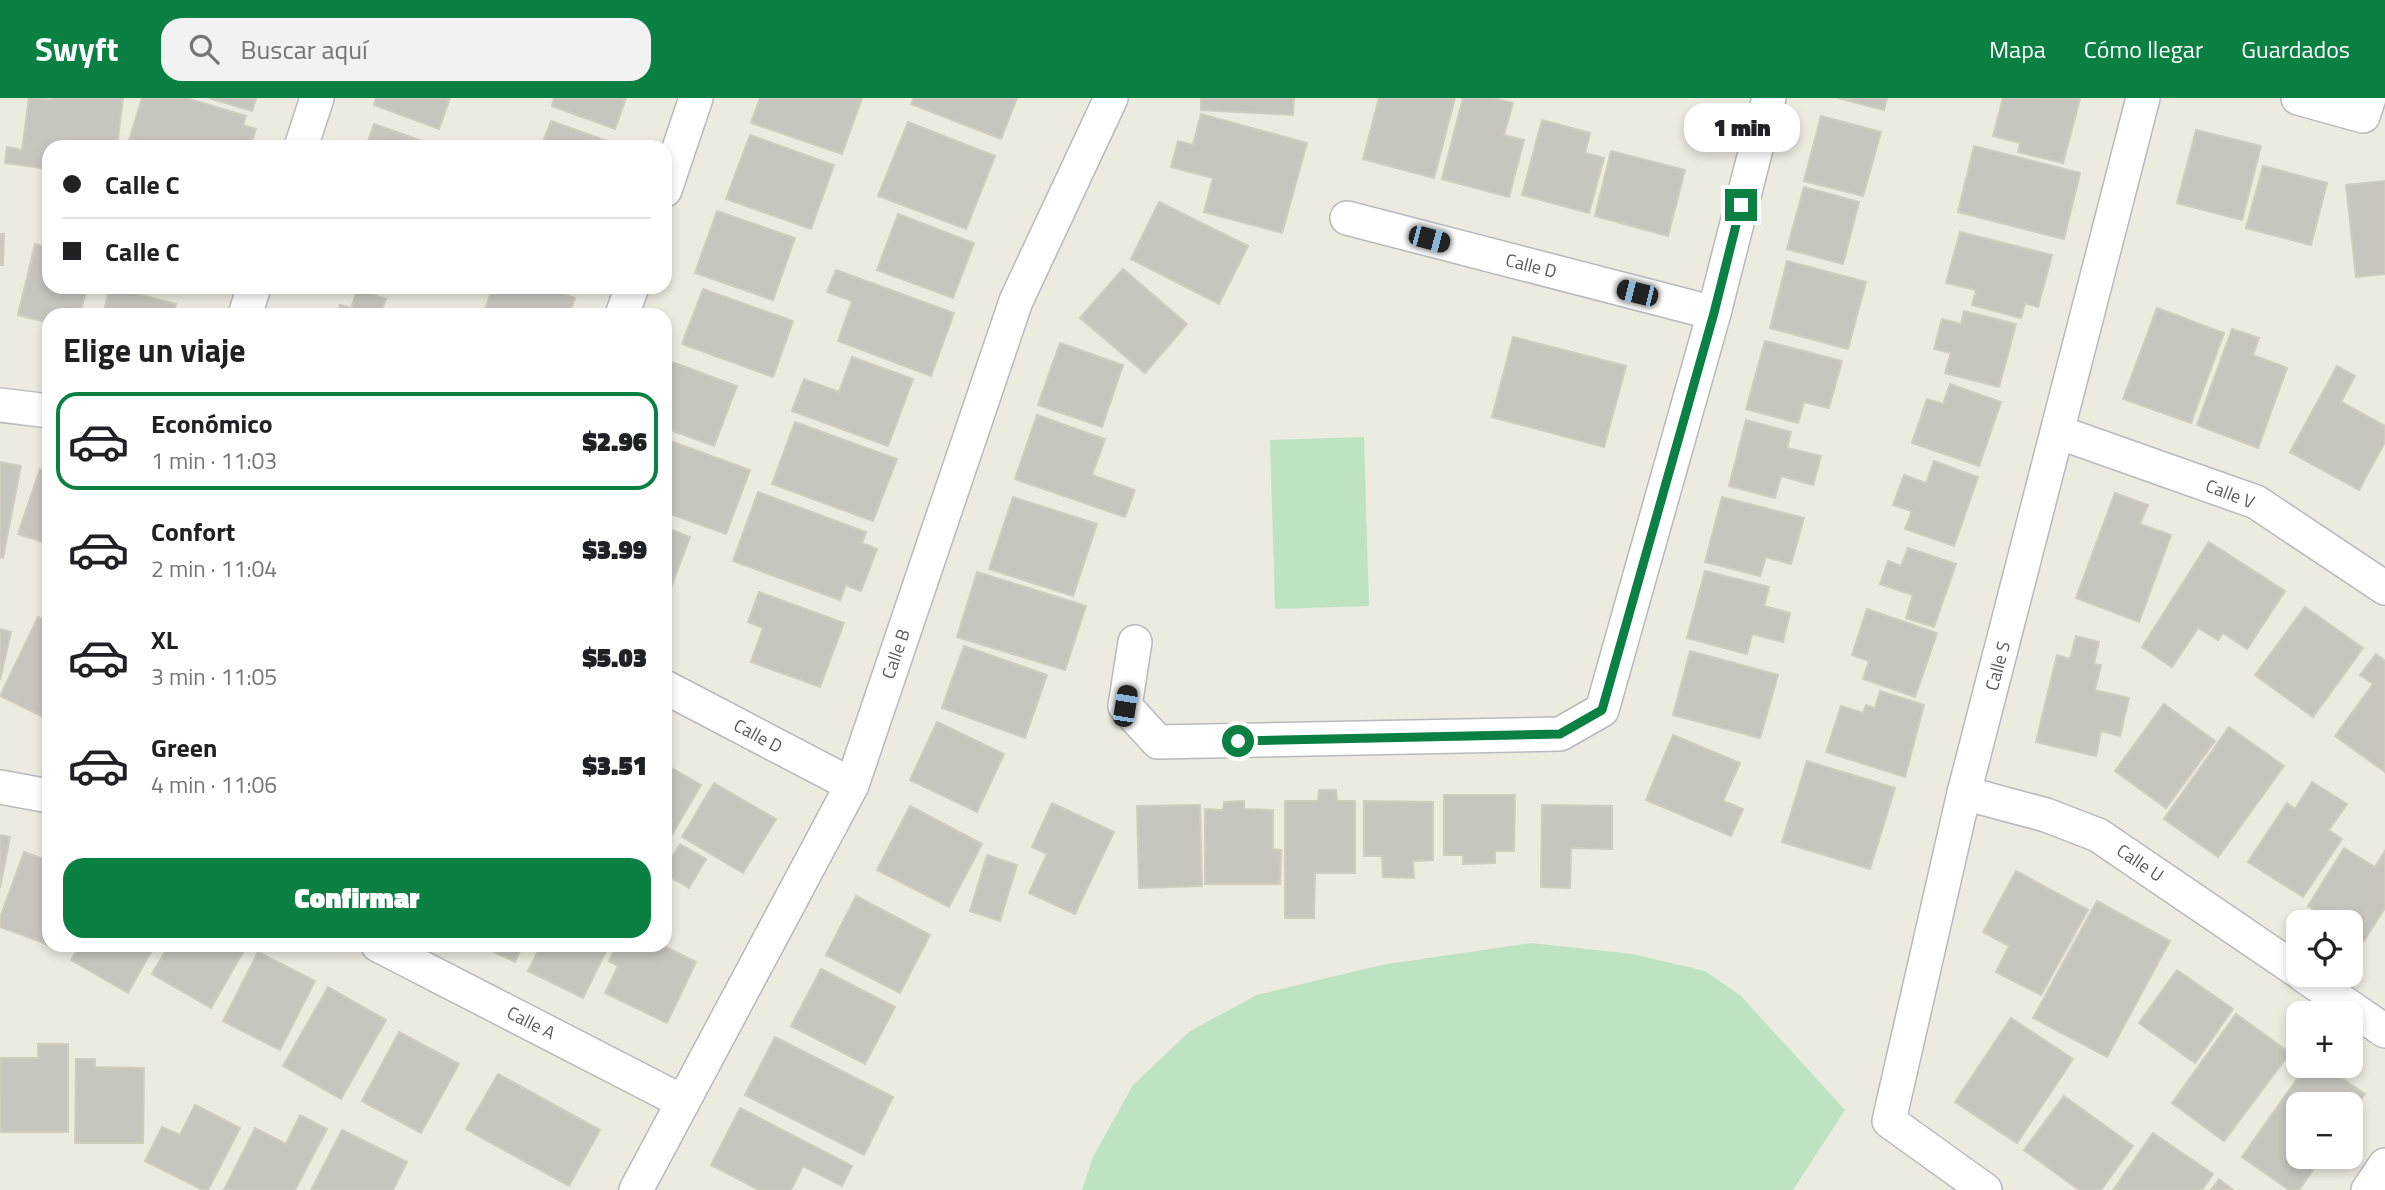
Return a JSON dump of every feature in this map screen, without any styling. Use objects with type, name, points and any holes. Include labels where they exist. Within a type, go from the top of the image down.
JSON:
[{"type":"street","points":[[303,140],[317,98]]},
{"type":"street","points":[[672,169],[696,98]]},
{"type":"street","name":"Calle B","points":[[636,1190],[852,785],[1016,301],[1111,98]]},
{"type":"street","points":[[1135,642],[1125,706],[1158,742],[1560,734],[1602,710],[1714,313],[1769,98]]},
{"type":"street","name":"Calle S","points":[[1985,1190],[1889,1121],[1964,793],[2143,98]]},
{"type":"street","points":[[2298,98],[2363,116],[2369,98]]},
{"type":"street","name":"Calle D","points":[[1347,218],[1714,313]]},
{"type":"street","points":[[0,405],[42,410]]},
{"type":"street","name":"Calle V","points":[[2058,432],[2256,502],[2385,588]]},
{"type":"street","name":"Calle D","points":[[672,691],[852,785]]},
{"type":"street","points":[[0,787],[42,795]]},
{"type":"street","name":"Calle U","points":[[1964,793],[2046,815],[2098,835],[2286,963]]},
{"type":"street","name":"Calle A","points":[[392,952],[684,1102]]},
{"type":"street","points":[[2321,987],[2385,1031]]},
{"type":"street","points":[[2368,1190],[2385,1165]]},
{"type":"green space","points":[[1364,437],[1369,606],[1275,609],[1270,440]]},
{"type":"green space","points":[[1531,943],[1632,954],[1705,971],[1741,996],[1845,1110],[1793,1190],[1082,1190],[1093,1157],[1133,1085],[1190,1031],[1257,995],[1381,965]]},
{"type":"building","points":[[29,98],[123,98],[118,140],[42,140],[42,168],[5,163],[7,147],[22,150]]},
{"type":"building","points":[[142,98],[186,98],[246,116],[243,125],[256,129],[252,140],[129,140]]},
{"type":"building","points":[[209,98],[256,98],[252,111]]},
{"type":"building","points":[[376,98],[450,98],[439,129],[374,105]]},
{"type":"building","points":[[554,98],[626,98],[615,129],[552,106]]},
{"type":"building","points":[[760,98],[862,98],[842,154],[751,123]]},
{"type":"building","points":[[914,98],[1017,98],[1001,139],[911,104]]},
{"type":"building","points":[[1201,98],[1294,98],[1293,115],[1201,110]]},
{"type":"building","points":[[1379,98],[1455,98],[1434,178],[1363,159]]},
{"type":"building","points":[[1463,98],[1492,98],[1513,103],[1504,135],[1524,140],[1509,197],[1442,179]]},
{"type":"building","points":[[1838,98],[1887,98],[1884,110]]},
{"type":"building","points":[[2003,98],[2080,99],[2063,163],[2018,152],[2020,143],[1993,136]]},
{"type":"building","points":[[1201,114],[1307,143],[1282,233],[1204,212],[1213,178],[1171,167],[1178,141],[1193,145]]},
{"type":"building","points":[[1821,116],[1881,132],[1863,196],[1804,181]]},
{"type":"building","points":[[1542,120],[1590,133],[1585,153],[1604,158],[1589,213],[1522,195]]},
{"type":"building","points":[[551,121],[604,140],[544,140]]},
{"type":"building","points":[[908,122],[995,156],[966,229],[878,196]]},
{"type":"building","points":[[374,124],[419,140],[368,140]]},
{"type":"building","points":[[2196,130],[2261,146],[2242,220],[2177,203]]},
{"type":"building","points":[[750,135],[834,165],[811,229],[726,199]]},
{"type":"building","points":[[1974,146],[2080,173],[2064,239],[1958,212]]},
{"type":"building","points":[[1611,151],[1685,170],[1668,236],[1595,216]]},
{"type":"building","points":[[2263,166],[2327,183],[2311,245],[2246,228]]},
{"type":"building","points":[[2385,181],[2385,274],[2356,277],[2346,185]]},
{"type":"building","points":[[1804,187],[1859,202],[1843,264],[1787,249]]},
{"type":"building","points":[[1159,202],[1248,246],[1219,304],[1131,259]]},
{"type":"building","points":[[717,211],[795,238],[773,300],[695,273]]},
{"type":"building","points":[[898,214],[974,243],[953,298],[877,270]]},
{"type":"building","points":[[1960,232],[2052,255],[2038,307],[2025,303],[2021,318],[1972,305],[1976,290],[1946,283]]},
{"type":"building","points":[[0,234],[4,234],[3,265],[0,265]]},
{"type":"building","points":[[35,244],[42,246],[42,294],[85,294],[82,308],[42,308],[42,321],[18,315]]},
{"type":"building","points":[[1787,261],[1866,282],[1848,349],[1770,328]]},
{"type":"building","points":[[1123,269],[1187,324],[1145,373],[1080,318]]},
{"type":"building","points":[[836,270],[954,313],[931,376],[838,341],[852,301],[827,292]]},
{"type":"building","points":[[703,289],[793,321],[773,377],[682,344]]},
{"type":"building","points":[[108,294],[137,294],[176,304],[175,308],[105,308]]},
{"type":"building","points":[[356,294],[372,294],[386,299],[383,308],[351,308]]},
{"type":"building","points":[[490,294],[564,294],[575,298],[571,308],[486,308]]},
{"type":"building","points":[[2157,308],[2224,333],[2191,423],[2123,399]]},
{"type":"building","points":[[1964,311],[2016,324],[1999,387],[1945,373],[1951,353],[1934,349],[1942,319],[1961,324]]},
{"type":"building","points":[[2232,329],[2259,338],[2253,355],[2287,368],[2258,448],[2197,425]]},
{"type":"building","points":[[1513,337],[1626,366],[1604,447],[1492,417]]},
{"type":"building","points":[[1765,341],[1842,361],[1829,408],[1804,402],[1798,423],[1746,409]]},
{"type":"building","points":[[1060,343],[1123,365],[1102,427],[1038,405]]},
{"type":"building","points":[[852,357],[913,379],[888,446],[792,411],[804,379],[839,392]]},
{"type":"building","points":[[672,362],[737,386],[714,446],[672,431]]},
{"type":"building","points":[[2337,366],[2355,376],[2341,402],[2385,426],[2385,442],[2359,490],[2290,452]]},
{"type":"building","points":[[1950,384],[2001,402],[1979,466],[1912,443],[1927,399],[1943,404]]},
{"type":"building","points":[[1037,415],[1105,439],[1092,475],[1135,490],[1125,517],[1015,479]]},
{"type":"building","points":[[1746,420],[1791,432],[1787,448],[1821,456],[1813,485],[1781,476],[1775,498],[1729,486]]},
{"type":"building","points":[[795,422],[897,459],[873,521],[772,484]]},
{"type":"building","points":[[672,442],[750,470],[726,534],[672,515]]},
{"type":"building","points":[[1934,461],[1978,477],[1954,546],[1905,529],[1912,511],[1893,505],[1904,475],[1926,483]]},
{"type":"building","points":[[0,462],[21,466],[3,558],[0,557]]},
{"type":"building","points":[[40,469],[42,542],[18,534]]},
{"type":"building","points":[[758,492],[866,532],[862,543],[877,549],[861,591],[846,585],[840,600],[733,561]]},
{"type":"building","points":[[2115,493],[2148,505],[2140,524],[2171,535],[2139,622],[2076,598]]},
{"type":"building","points":[[1013,497],[1097,524],[1073,596],[989,569]]},
{"type":"building","points":[[1722,497],[1804,518],[1791,564],[1766,557],[1760,576],[1705,562]]},
{"type":"building","points":[[672,530],[690,537],[672,585]]},
{"type":"building","points":[[2209,542],[2285,591],[2247,649],[2223,633],[2218,640],[2198,628],[2172,667],[2142,647]]},
{"type":"building","points":[[1908,548],[1956,564],[1934,627],[1906,618],[1913,595],[1880,584],[1888,561],[1901,566]]},
{"type":"building","points":[[1705,571],[1769,587],[1764,606],[1790,613],[1783,642],[1752,634],[1747,654],[1687,638]]},
{"type":"building","points":[[977,572],[1086,606],[1065,670],[957,637]]},
{"type":"building","points":[[759,592],[844,623],[820,687],[751,662],[763,628],[748,622]]},
{"type":"building","points":[[2305,607],[2363,648],[2313,717],[2255,675]]},
{"type":"building","points":[[1867,609],[1937,633],[1915,697],[1863,679],[1869,661],[1852,655]]},
{"type":"building","points":[[38,617],[42,619],[42,717],[0,696]]},
{"type":"building","points":[[0,629],[11,632],[0,680]]},
{"type":"building","points":[[2076,636],[2099,642],[2094,664],[2101,665],[2095,690],[2129,698],[2120,736],[2101,731],[2096,756],[2036,742],[2057,655],[2070,659]]},
{"type":"building","points":[[964,646],[1047,675],[1025,738],[942,708]]},
{"type":"building","points":[[1690,651],[1778,675],[1760,738],[1673,715]]},
{"type":"building","points":[[2376,654],[2385,661],[2385,772],[2335,736],[2373,684],[2360,675]]},
{"type":"building","points":[[1880,691],[1924,705],[1905,777],[1826,752],[1841,706],[1863,713],[1866,705],[1875,708]]},
{"type":"building","points":[[2164,704],[2215,741],[2166,808],[2115,771]]},
{"type":"building","points":[[937,722],[1004,754],[977,812],[910,780]]},
{"type":"building","points":[[2229,727],[2284,766],[2218,857],[2164,819]]},
{"type":"building","points":[[1673,735],[1740,763],[1723,801],[1743,809],[1731,836],[1646,800]]},
{"type":"building","points":[[1807,761],[1895,788],[1870,869],[1782,842]]},
{"type":"building","points":[[672,768],[701,785],[672,835]]},
{"type":"building","points":[[2312,782],[2347,804],[2329,830],[2342,839],[2303,897],[2248,862],[2287,803],[2295,809]]},
{"type":"building","points":[[714,783],[776,819],[743,873],[682,837]]},
{"type":"building","points":[[1319,790],[1336,790],[1337,801],[1355,801],[1355,873],[1315,873],[1314,918],[1285,918],[1285,801],[1318,801]]},
{"type":"building","points":[[1444,795],[1515,795],[1514,851],[1495,851],[1495,863],[1463,864],[1463,855],[1444,855]]},
{"type":"building","points":[[1244,801],[1244,809],[1273,810],[1273,849],[1281,850],[1280,884],[1205,884],[1205,809],[1223,810],[1224,802]]},
{"type":"building","points":[[1364,801],[1433,802],[1433,860],[1413,861],[1414,878],[1383,877],[1382,856],[1364,856]]},
{"type":"building","points":[[1052,803],[1114,832],[1075,914],[1029,893],[1047,854],[1032,847]]},
{"type":"building","points":[[1200,805],[1202,886],[1139,888],[1137,806]]},
{"type":"building","points":[[1542,805],[1612,806],[1612,849],[1571,848],[1570,888],[1541,887]]},
{"type":"building","points":[[910,806],[982,844],[949,907],[877,870]]},
{"type":"building","points":[[0,835],[10,837],[0,888]]},
{"type":"building","points":[[680,844],[706,859],[689,888],[672,878],[672,857]]},
{"type":"building","points":[[2344,848],[2375,867],[2385,851],[2385,908],[2364,941],[2363,910],[2314,910],[2308,906]]},
{"type":"building","points":[[24,852],[42,858],[42,942],[0,927],[0,918]]},
{"type":"building","points":[[987,855],[1017,865],[1000,921],[970,911]]},
{"type":"building","points":[[2016,871],[2088,910],[2041,995],[1996,972],[2009,946],[1983,932]]},
{"type":"building","points":[[856,896],[930,935],[900,993],[826,955]]},
{"type":"building","points":[[2097,901],[2170,941],[2107,1057],[2033,1018]]},
{"type":"building","points":[[672,950],[696,962],[667,1023],[605,993],[618,966],[609,961],[614,952]]},
{"type":"building","points":[[76,952],[151,952],[128,993],[71,960]]},
{"type":"building","points":[[165,952],[243,952],[211,1008],[152,974]]},
{"type":"building","points":[[258,952],[315,981],[280,1050],[223,1021]]},
{"type":"building","points":[[494,952],[520,952],[515,962]]},
{"type":"building","points":[[538,952],[606,952],[583,998],[528,971]]},
{"type":"building","points":[[821,969],[895,1007],[865,1064],[791,1026]]},
{"type":"building","points":[[2177,970],[2233,1009],[2195,1063],[2139,1023]]},
{"type":"building","points":[[328,987],[386,1020],[341,1099],[283,1066]]},
{"type":"building","points":[[2236,1014],[2286,1050],[2286,1058],[2224,1141],[2172,1103]]},
{"type":"building","points":[[2011,1018],[2073,1059],[2017,1143],[1955,1102]]},
{"type":"building","points":[[399,1032],[459,1064],[421,1133],[362,1101]]},
{"type":"building","points":[[775,1037],[893,1097],[864,1155],[745,1095]]},
{"type":"building","points":[[38,1044],[68,1044],[68,1132],[0,1132],[1,1058],[38,1058]]},
{"type":"building","points":[[76,1059],[95,1059],[95,1067],[144,1068],[143,1143],[75,1143]]},
{"type":"building","points":[[498,1074],[600,1130],[569,1186],[466,1129]]},
{"type":"building","points":[[2298,1078],[2341,1078],[2362,1092],[2288,1092]]},
{"type":"building","points":[[2286,1094],[2286,1169],[2314,1169],[2299,1190],[2289,1190],[2242,1157]]},
{"type":"building","points":[[2064,1096],[2133,1146],[2101,1190],[2079,1190],[2024,1150]]},
{"type":"building","points":[[195,1105],[240,1128],[208,1190],[145,1161],[162,1127],[180,1135]]},
{"type":"building","points":[[740,1108],[852,1166],[842,1186],[803,1166],[791,1190],[759,1190],[711,1165]]},
{"type":"building","points":[[300,1115],[327,1129],[295,1190],[224,1190],[255,1128],[286,1144]]},
{"type":"building","points":[[342,1130],[407,1162],[393,1190],[311,1190]]},
{"type":"building","points":[[2153,1133],[2213,1174],[2202,1190],[2113,1190]]},
{"type":"building","points":[[2219,1179],[2233,1190],[2211,1190]]},
{"type":"route","points":[[1238,741],[1560,734],[1602,710],[1714,313],[1741,205]]}]
